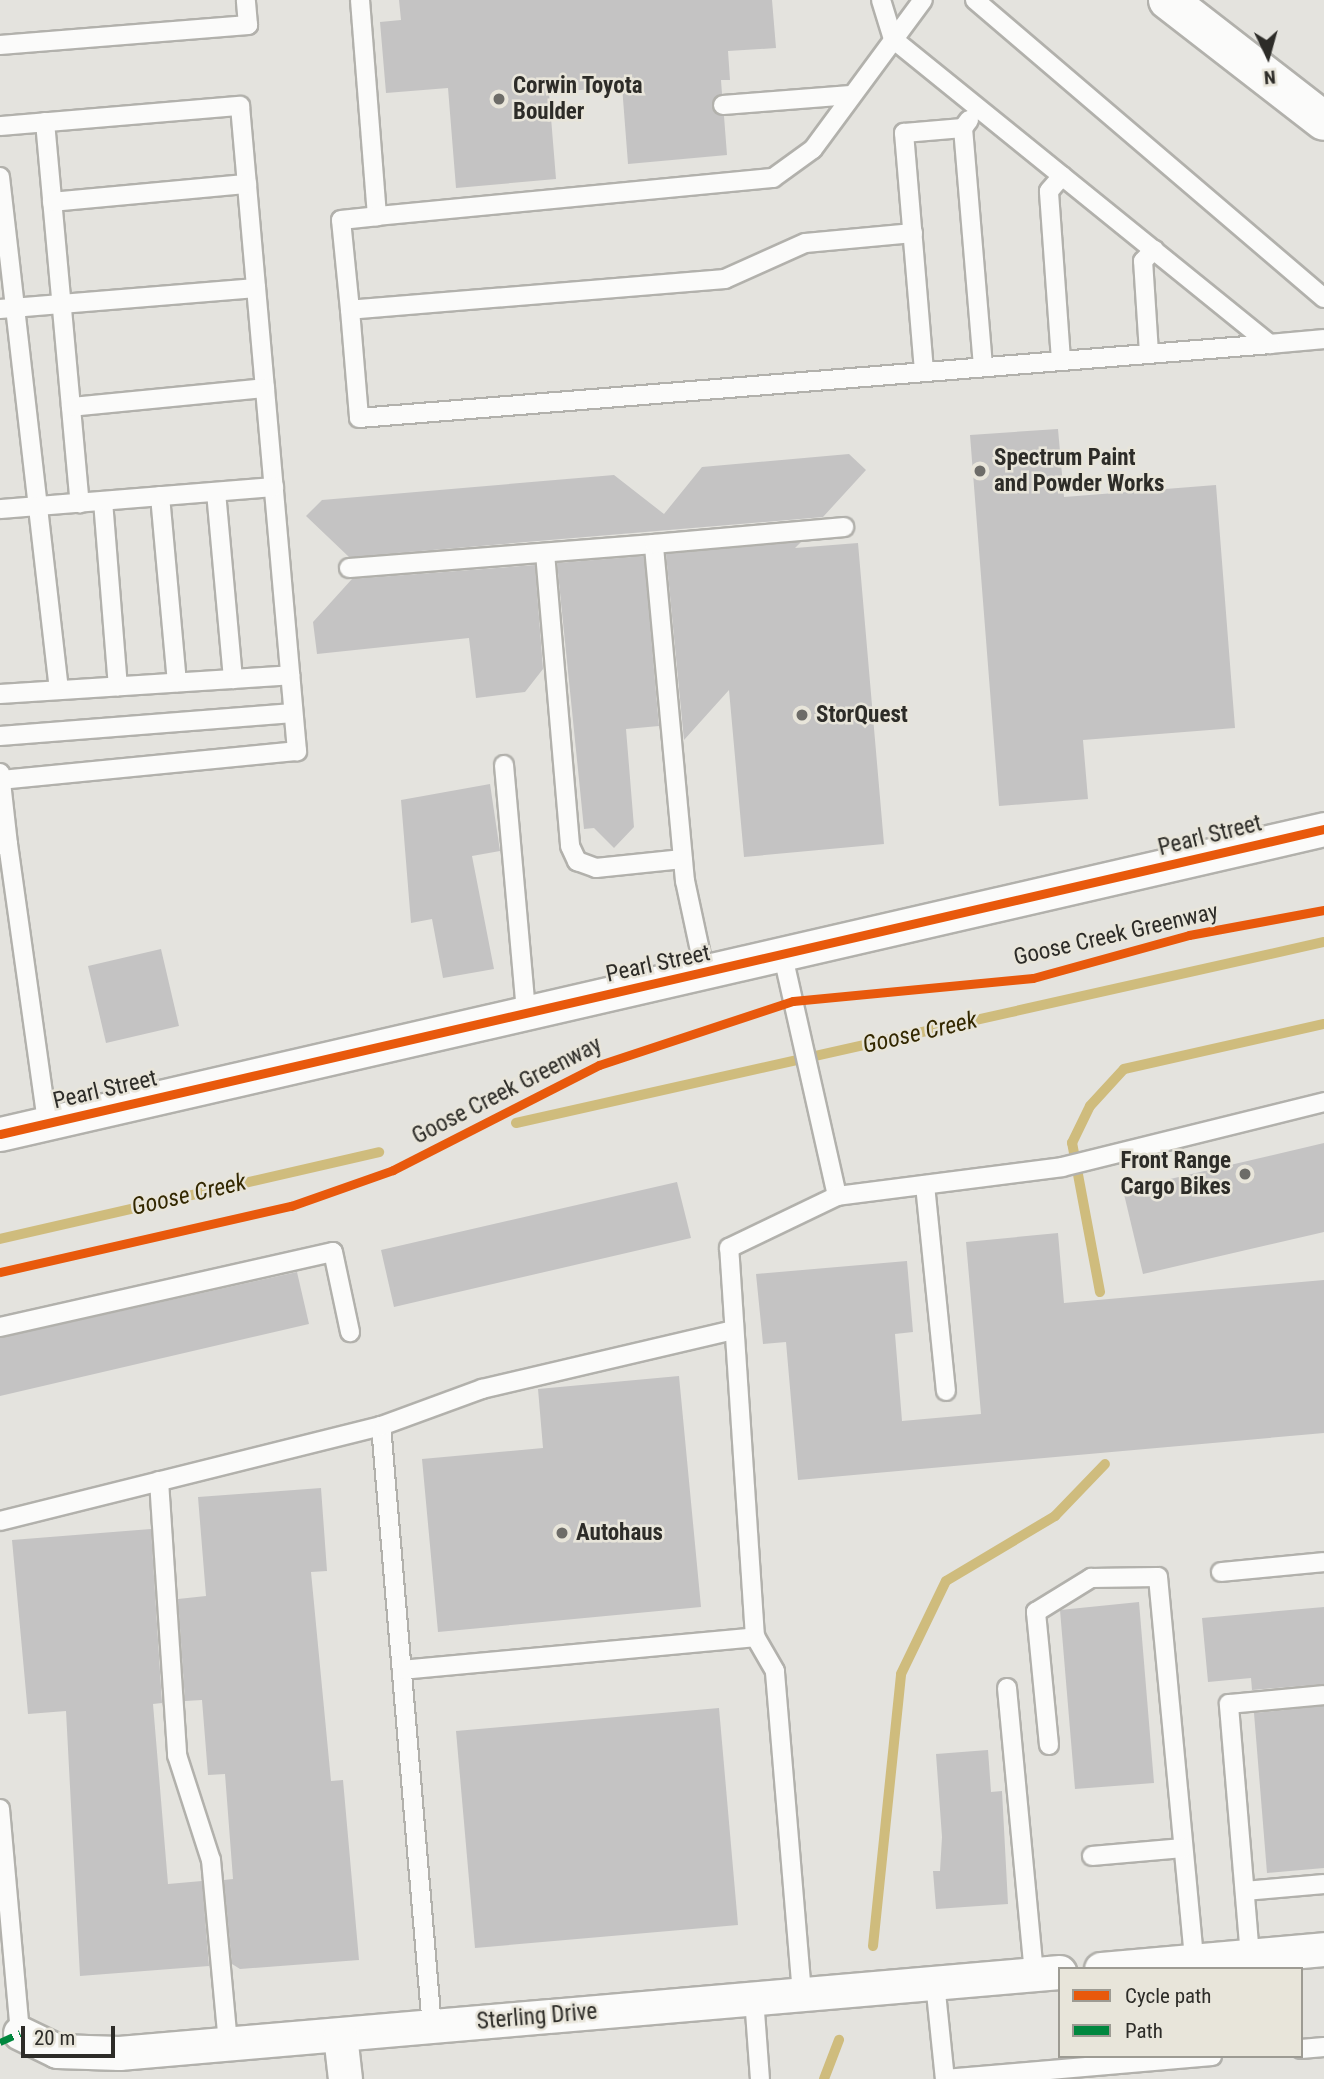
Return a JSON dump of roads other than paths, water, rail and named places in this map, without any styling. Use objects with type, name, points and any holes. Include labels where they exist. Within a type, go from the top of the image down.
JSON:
[{"type":"street","points":[[1168,0],[1324,121]]},
{"type":"street","name":"Pearl Street","points":[[0,1134],[783,956],[1324,828]]},
{"type":"street","points":[[1124,1967],[1324,1949]]},
{"type":"street","name":"Sterling Drive","points":[[20,2033],[40,2047],[86,2054],[340,2035],[1047,1973]]},
{"type":"street","points":[[340,2035],[345,2079]]},
{"type":"lane","points":[[0,45],[248,25],[246,0]]},
{"type":"lane","points":[[360,0],[377,216]]},
{"type":"lane","points":[[881,0],[893,39],[1270,344]]},
{"type":"lane","points":[[923,0],[813,149],[773,178],[341,220],[359,418],[1324,339]]},
{"type":"lane","points":[[975,0],[1324,298]]},
{"type":"lane","points":[[723,105],[851,95]]},
{"type":"lane","points":[[0,126],[240,106],[297,751],[0,780]]},
{"type":"lane","points":[[978,108],[963,128],[983,366]]},
{"type":"lane","points":[[45,122],[80,503]]},
{"type":"lane","points":[[924,370],[904,133],[963,128]]},
{"type":"lane","points":[[1061,360],[1049,191],[1062,176]]},
{"type":"lane","points":[[0,177],[7,309],[34,506],[47,543],[59,690]]},
{"type":"lane","points":[[52,202],[247,184]]},
{"type":"lane","points":[[350,310],[725,279],[805,243],[913,233]]},
{"type":"lane","points":[[1149,353],[1143,261],[1154,250]]},
{"type":"lane","points":[[7,309],[256,288]]},
{"type":"lane","points":[[71,407],[265,388]]},
{"type":"lane","points":[[0,509],[274,487]]},
{"type":"lane","points":[[216,492],[233,678]]},
{"type":"lane","points":[[160,496],[177,682]]},
{"type":"lane","points":[[103,500],[118,686]]},
{"type":"lane","points":[[349,568],[845,527]]},
{"type":"lane","points":[[654,544],[683,859],[705,974]]},
{"type":"lane","points":[[545,553],[570,846],[577,861],[596,868],[683,859]]},
{"type":"lane","points":[[0,694],[290,675]]},
{"type":"lane","points":[[0,736],[293,713]]},
{"type":"lane","points":[[504,765],[526,1013]]},
{"type":"lane","points":[[0,773],[4,844],[47,1124]]},
{"type":"lane","points":[[783,956],[837,1196]]},
{"type":"lane","points":[[802,1994],[775,1671],[755,1637],[729,1248],[837,1196],[1062,1167],[1324,1102]]},
{"type":"lane","points":[[925,1185],[946,1391]]},
{"type":"lane","points":[[0,1327],[333,1251],[350,1332]]},
{"type":"lane","points":[[0,1521],[381,1426],[482,1389],[733,1330]]},
{"type":"lane","points":[[381,1426],[432,2026]]},
{"type":"lane","points":[[159,1481],[177,1755],[211,1860],[228,2044]]},
{"type":"lane","points":[[1221,1572],[1324,1562]]},
{"type":"lane","points":[[1049,1745],[1036,1612],[1091,1578],[1158,1577],[1194,1961]]},
{"type":"lane","points":[[402,1670],[755,1637]]},
{"type":"lane","points":[[1007,1688],[1047,1973]]},
{"type":"lane","points":[[1250,1955],[1229,1704],[1324,1695]]},
{"type":"lane","points":[[0,1809],[20,2033]]},
{"type":"lane","points":[[1092,1856],[1183,1847]]},
{"type":"lane","points":[[1245,1891],[1324,1885]]},
{"type":"lane","points":[[935,1983],[945,2079],[1189,2058]]},
{"type":"lane","points":[[754,1998],[760,2079]]},
{"type":"lane","points":[[1303,2049],[1324,2047]]},
{"type":"waterway","name":"Goose Creek","points":[[516,1123],[1324,942]]},
{"type":"waterway","points":[[1100,1292],[1072,1143],[1090,1106],[1124,1069],[1324,1024]]},
{"type":"waterway","name":"Goose Creek","points":[[0,1239],[379,1152]]},
{"type":"waterway","points":[[873,1946],[901,1674],[946,1581],[1055,1516],[1105,1464]]},
{"type":"waterway","points":[[824,2079],[839,2040]]},
{"type":"place","name":"Corwin Toyota Boulder","points":[[499,99]]},
{"type":"place","name":"Spectrum Paint and Powder Works","points":[[980,471]]},
{"type":"place","name":"StorQuest","points":[[802,715]]},
{"type":"place","name":"Front Range Cargo Bikes","points":[[1245,1174]]},
{"type":"place","name":"Autohaus","points":[[562,1533]]}]
